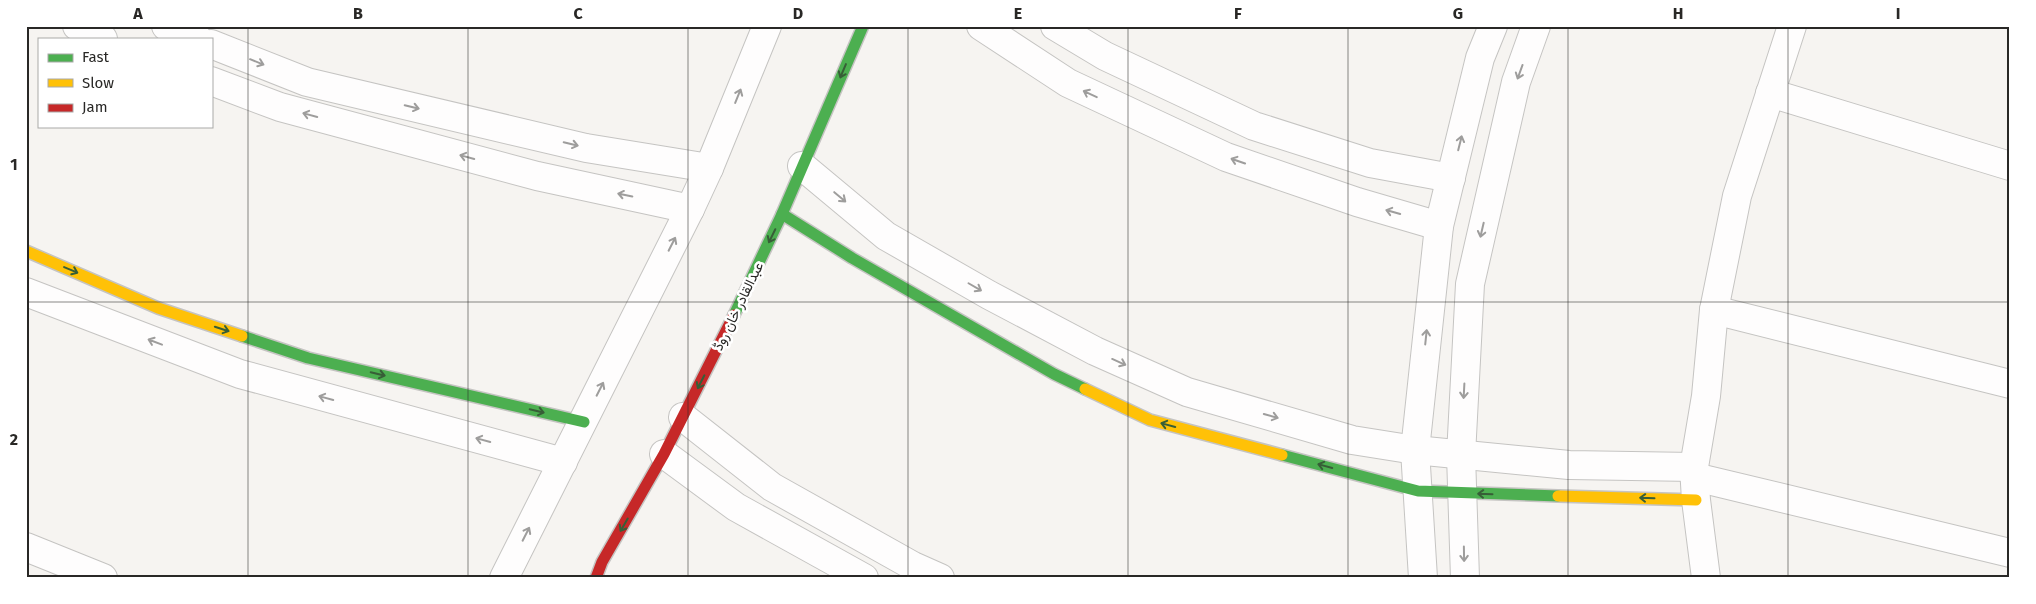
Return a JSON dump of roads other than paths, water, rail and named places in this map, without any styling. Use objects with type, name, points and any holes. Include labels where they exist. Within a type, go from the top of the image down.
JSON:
[{"type":"street","points":[[77,26],[102,38]]},
{"type":"street","points":[[166,26],[196,38]]},
{"type":"street","points":[[504,578],[690,209],[709,168],[767,26]]},
{"type":"street","name":"عبدالقادر خان روڈ","points":[[596,578],[602,562],[683,417],[782,214],[863,26]]},
{"type":"street","points":[[981,26],[1068,83],[1226,156],[1357,202],[1439,226]]},
{"type":"street","points":[[1056,26],[1104,56],[1254,126],[1370,163],[1451,178]]},
{"type":"street","points":[[1423,578],[1415,450],[1439,226],[1480,58],[1493,26]]},
{"type":"street","points":[[1465,578],[1461,454],[1470,284],[1516,82],[1536,26]]},
{"type":"street","points":[[1706,578],[1695,481],[1706,396],[1714,310],[1737,196],[1792,26]]},
{"type":"street","points":[[212,44],[307,82],[586,148],[709,168]]},
{"type":"street","points":[[212,81],[280,107],[537,176],[690,209]]},
{"type":"street","points":[[1770,93],[2010,166]]},
{"type":"street","points":[[802,166],[886,236],[989,295],[1095,351],[1187,392],[1352,440],[1415,450],[1569,465],[1695,481],[2010,553]]},
{"type":"street","points":[[782,214],[852,258],[1054,374],[1150,420],[1418,491],[1462,493],[1695,481]]},
{"type":"street","points":[[26,250],[158,308],[308,358],[584,422]]},
{"type":"street","points":[[26,292],[240,374],[563,462]]},
{"type":"street","points":[[1714,310],[2010,384]]},
{"type":"street","points":[[683,417],[772,487],[913,566],[940,578]]},
{"type":"street","points":[[664,454],[736,507],[864,578]]},
{"type":"street","points":[[26,547],[103,578]]}]
